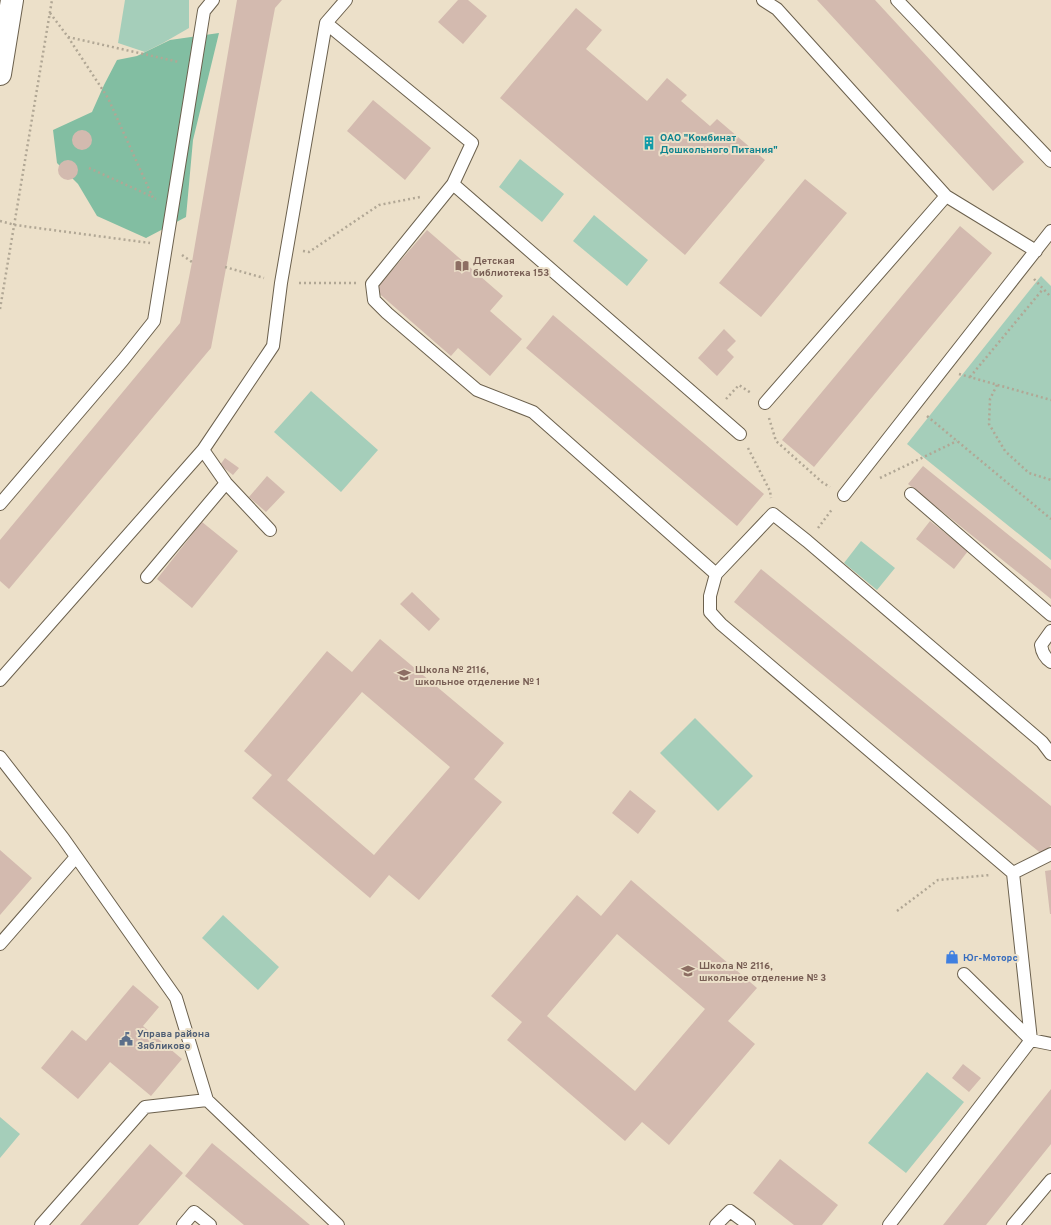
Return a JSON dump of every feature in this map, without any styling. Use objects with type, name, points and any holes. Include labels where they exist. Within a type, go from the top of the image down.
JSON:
[{"type":"street","points":[[0,74],[4,27],[12,0]]},
{"type":"lane","points":[[0,504],[118,366],[154,320],[204,11],[213,0]]},
{"type":"lane","points":[[0,680],[203,450],[272,346],[286,248],[326,23],[346,0]]},
{"type":"lane","points":[[763,0],[777,10],[946,196],[1036,251]]},
{"type":"lane","points":[[897,0],[1051,161]]},
{"type":"lane","points":[[326,23],[472,143],[450,188],[372,284],[374,300],[387,313],[478,390],[534,412],[716,574]]},
{"type":"lane","points":[[450,188],[740,434]]},
{"type":"lane","points":[[765,403],[946,196]]},
{"type":"lane","points":[[844,495],[1051,231]]},
{"type":"lane","points":[[203,450],[226,483],[270,530]]},
{"type":"lane","points":[[147,577],[226,483]]},
{"type":"lane","points":[[911,494],[1051,615]]},
{"type":"lane","points":[[889,1225],[1030,1040],[1013,873],[721,624],[710,612],[710,596],[716,574],[773,514],[807,541],[1042,742],[1051,754]]},
{"type":"lane","points":[[1051,631],[1041,645],[1042,652],[1047,660],[1051,662]]},
{"type":"lane","points":[[0,757],[76,857],[176,998],[207,1100],[338,1225]]},
{"type":"lane","points":[[1013,873],[1051,854]]},
{"type":"lane","points":[[0,944],[76,857]]},
{"type":"lane","points":[[964,974],[1030,1040],[1051,1044]]},
{"type":"lane","points":[[41,1225],[145,1107],[207,1100]]},
{"type":"lane","points":[[1013,1225],[1051,1180]]},
{"type":"lane","points":[[716,1225],[730,1210],[749,1225]]},
{"type":"lane","points":[[183,1225],[194,1212],[210,1225]]},
{"type":"path","points":[[0,309],[52,0]]},
{"type":"path","points":[[50,13],[68,37],[108,98],[153,198]]},
{"type":"path","points":[[68,37],[195,66]]},
{"type":"path","points":[[89,168],[172,208]]},
{"type":"path","points":[[286,248],[309,252],[379,205],[450,188]]},
{"type":"path","points":[[0,222],[166,245],[192,262]]},
{"type":"path","points":[[225,267],[281,283],[372,284]]},
{"type":"path","points":[[1023,267],[1051,297]]},
{"type":"path","points":[[970,377],[1043,289]]},
{"type":"path","points":[[943,369],[1051,400]]},
{"type":"path","points":[[997,385],[990,399],[989,424],[1005,451],[1029,473],[1051,480]]},
{"type":"path","points":[[765,403],[776,441],[824,483],[844,495],[807,541]]},
{"type":"path","points":[[914,406],[1051,519]]},
{"type":"path","points":[[740,434],[770,491],[773,514]]},
{"type":"path","points":[[880,478],[957,441]]},
{"type":"path","points":[[897,911],[938,880],[1013,873]]},
{"type":"green space","points":[[125,0],[189,0],[189,28],[145,52],[118,43]]},
{"type":"green space","points":[[219,33],[193,140],[186,217],[146,238],[97,216],[78,184],[57,163],[53,130],[92,112],[117,60],[137,56],[170,40]]},
{"type":"green space","points":[[520,159],[564,194],[542,222],[499,187]]},
{"type":"green space","points":[[594,215],[648,260],[627,286],[573,241]]},
{"type":"green space","points":[[1041,276],[1051,286],[1051,560],[907,444]]},
{"type":"green space","points":[[311,391],[378,450],[341,492],[274,432]]},
{"type":"green space","points":[[861,541],[895,568],[877,590],[844,563]]},
{"type":"green space","points":[[695,718],[753,776],[718,811],[660,753]]},
{"type":"green space","points":[[223,915],[279,967],[258,990],[202,938]]},
{"type":"green space","points":[[927,1072],[964,1102],[906,1173],[868,1143]]},
{"type":"green space","points":[[0,1117],[20,1134],[0,1158]]},
{"type":"building","points":[[237,0],[282,0],[275,8],[211,348],[9,589],[0,581],[0,540],[180,323],[192,262]]},
{"type":"building","points":[[458,0],[468,0],[487,16],[463,44],[438,22]]},
{"type":"building","points":[[817,0],[875,0],[1024,162],[993,191]]},
{"type":"building","name":"ОАО \"Комбинат Дошкольного Питания\"","points":[[576,8],[602,30],[586,49],[647,101],[667,78],[687,95],[681,101],[710,126],[717,119],[765,160],[685,255],[500,98]]},
{"type":"building","points":[[373,100],[431,148],[405,180],[347,131]]},
{"type":"building","points":[[78,130],[86,130],[92,136],[92,144],[86,150],[78,150],[72,144],[72,136]]},
{"type":"building","points":[[64,160],[72,160],[78,166],[78,174],[72,180],[64,180],[58,174],[58,166]]},
{"type":"building","points":[[805,179],[847,213],[761,317],[719,283]]},
{"type":"building","points":[[960,226],[992,253],[814,467],[782,440]]},
{"type":"building","points":[[427,230],[503,296],[490,311],[522,339],[490,376],[458,348],[451,356],[375,290]]},
{"type":"building","points":[[553,315],[764,494],[737,526],[526,348]]},
{"type":"building","points":[[724,329],[736,341],[727,350],[734,357],[717,376],[698,358]]},
{"type":"building","points":[[225,458],[239,468],[233,475],[220,465]]},
{"type":"building","points":[[923,466],[1051,569],[1051,599],[908,484]]},
{"type":"building","points":[[267,476],[285,492],[266,512],[249,497]]},
{"type":"building","points":[[930,521],[968,551],[954,569],[916,539]]},
{"type":"building","points":[[202,522],[238,551],[192,608],[157,579]]},
{"type":"building","points":[[761,569],[1051,806],[1051,845],[1043,855],[734,602]]},
{"type":"building","points":[[412,592],[440,619],[429,631],[400,604]]},
{"type":"building","points":[[380,639],[504,743],[474,779],[502,802],[419,900],[389,875],[370,898],[252,798],[272,775],[244,751],[327,651],[352,672]],"holes":[[[362,692],[450,767],[374,855],[287,780]]]},
{"type":"building","points":[[630,790],[656,811],[638,834],[612,813]]},
{"type":"building","points":[[0,850],[32,878],[0,915]]},
{"type":"building","points":[[1051,870],[1051,914],[1050,914],[1045,871]]},
{"type":"building","points":[[631,880],[757,988],[728,1021],[755,1044],[669,1145],[642,1122],[625,1141],[507,1040],[522,1022],[491,996],[577,895],[601,916]],"holes":[[[617,934],[705,1009],[635,1091],[547,1016]]]},
{"type":"building","points":[[133,985],[159,1007],[143,1026],[182,1059],[151,1096],[110,1062],[78,1099],[41,1068],[72,1030],[86,1041]]},
{"type":"building","points":[[963,1064],[981,1078],[969,1092],[952,1078]]},
{"type":"building","points":[[1051,1089],[1051,1144],[986,1225],[943,1225]]},
{"type":"building","points":[[212,1143],[310,1225],[244,1225],[185,1176]]},
{"type":"building","points":[[150,1144],[183,1173],[138,1225],[80,1225]]},
{"type":"building","points":[[780,1159],[838,1205],[822,1225],[794,1225],[753,1193]]},
{"type":"place","name":"ОАО \"Комбинат Дошкольного Питания\"","points":[[649,143]]},
{"type":"place","name":"Детская библиотека 153","points":[[462,266]]},
{"type":"place","name":"Школа № 2116, школьное отделение № 1","points":[[404,675]]},
{"type":"place","name":"Юг-Моторс","points":[[952,957]]},
{"type":"place","name":"Школа № 2116, школьное отделение № 3","points":[[688,971]]},
{"type":"place","name":"Управа района Зябликово","points":[[126,1039]]}]
